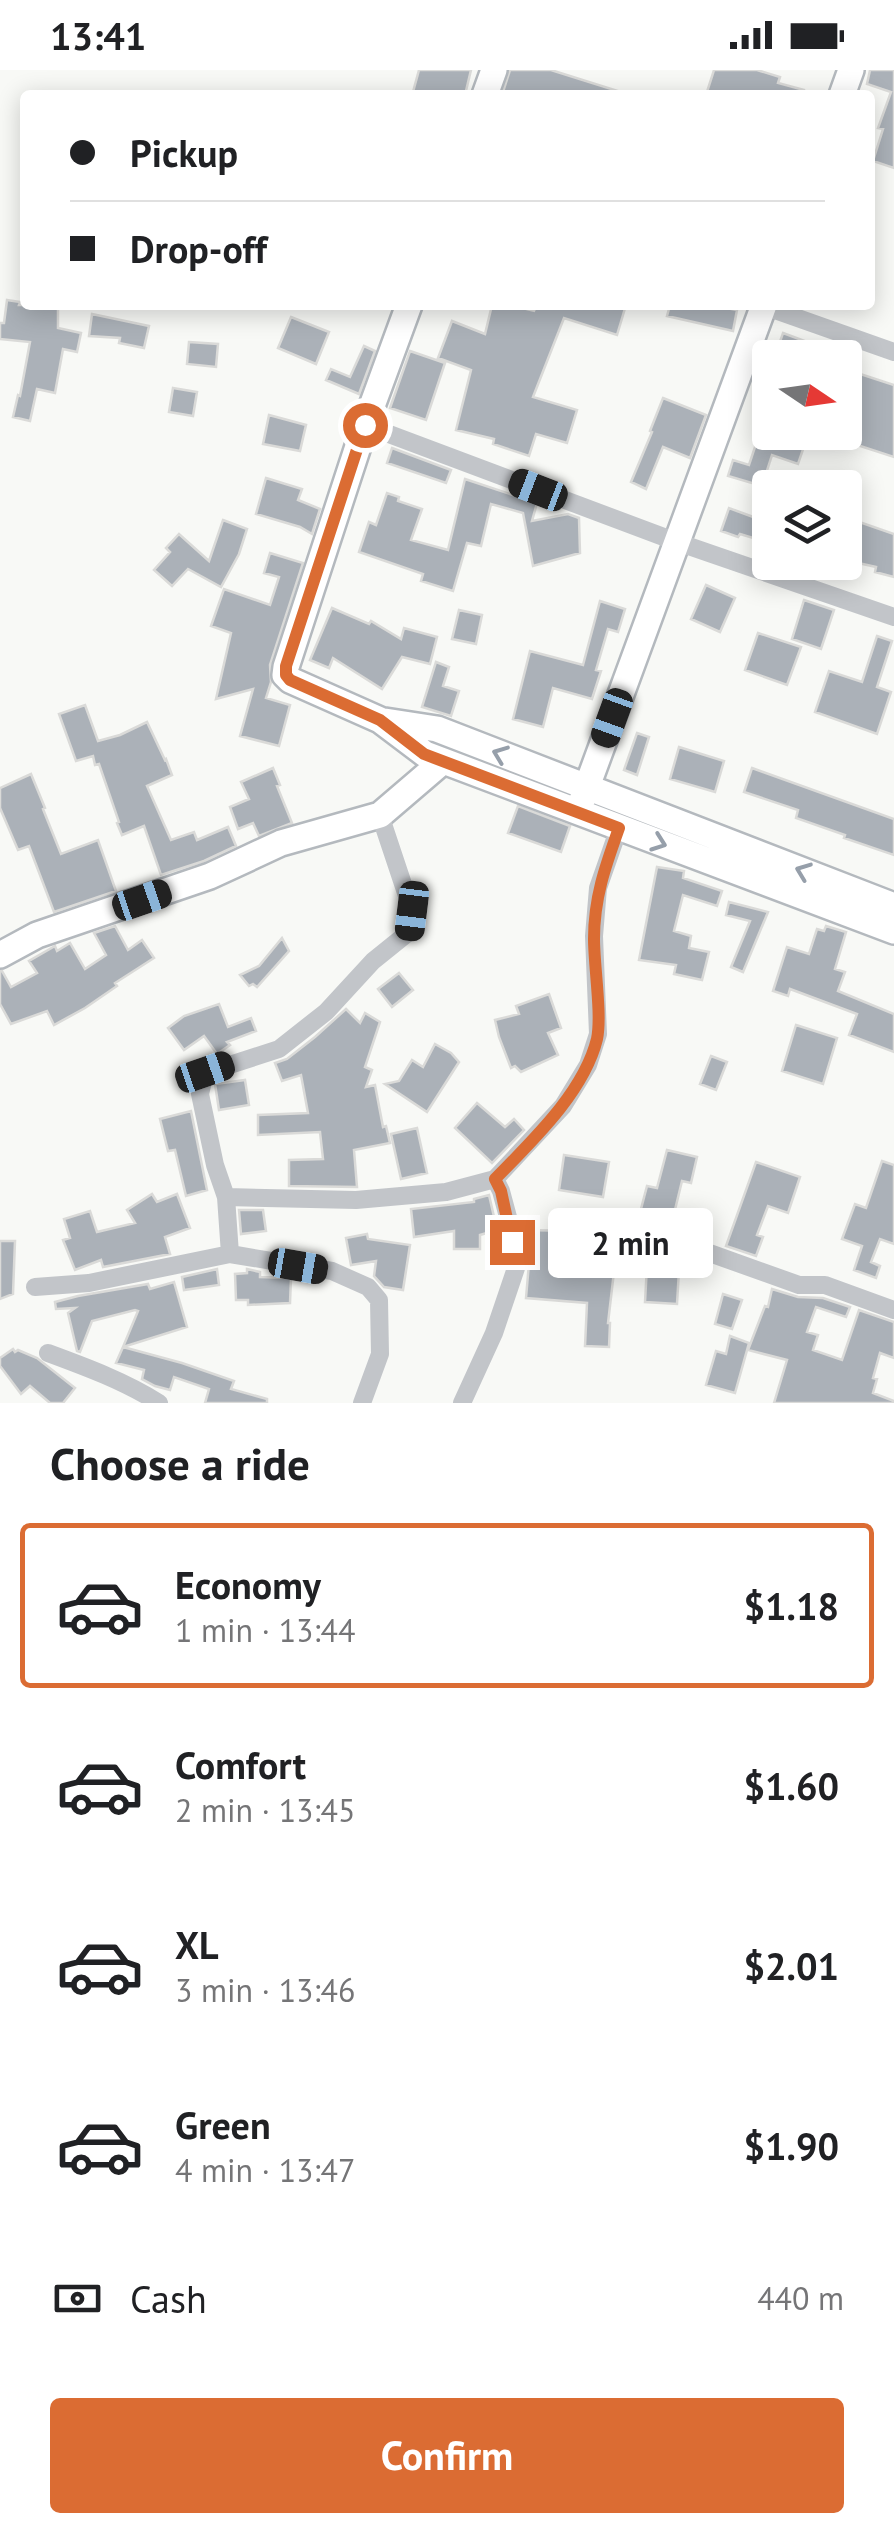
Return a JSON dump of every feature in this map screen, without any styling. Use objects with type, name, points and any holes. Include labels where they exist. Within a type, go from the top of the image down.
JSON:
[{"type":"street","points":[[406,310],[365,425],[286,675],[380,720],[424,754],[894,931]]},
{"type":"street","points":[[577,813],[761,310]]},
{"type":"street","points":[[777,310],[894,352]]},
{"type":"street","points":[[365,425],[678,542],[894,616]]},
{"type":"street","points":[[380,720],[437,729],[894,906]]},
{"type":"street","points":[[0,955],[38,935],[210,876],[281,843],[380,815],[443,761]]},
{"type":"street","points":[[230,1254],[226,1197],[200,1094],[205,1072],[279,1049],[326,1012],[372,961],[409,932],[412,911],[380,815]]},
{"type":"street","points":[[226,1197],[356,1200],[446,1192],[495,1179],[563,1106],[588,1065],[598,1034],[594,936],[598,888],[619,828]]},
{"type":"street","points":[[462,1403],[494,1333],[516,1268],[508,1217],[495,1179]]},
{"type":"street","points":[[690,1246],[799,1286],[825,1285],[894,1310]]},
{"type":"street","points":[[35,1287],[89,1282],[230,1254],[332,1271],[368,1288],[379,1300],[380,1354],[362,1403]]},
{"type":"street","points":[[48,1353],[100,1372],[158,1403]]},
{"type":"building","points":[[419,70],[471,70],[466,90],[414,90]]},
{"type":"building","points":[[510,70],[551,70],[615,90],[504,90]]},
{"type":"building","points":[[714,70],[757,70],[780,77],[778,83],[804,90],[708,90]]},
{"type":"building","points":[[870,70],[894,70],[894,168],[875,162],[883,129],[878,128],[891,92],[867,84]]},
{"type":"building","points":[[7,300],[20,302],[20,310],[58,310],[58,328],[81,333],[77,352],[63,349],[55,393],[37,389],[30,421],[13,417],[30,342],[0,339],[0,323],[4,323]]},
{"type":"building","points":[[491,310],[624,310],[617,335],[564,318],[533,397],[577,410],[567,443],[536,434],[529,456],[493,444],[494,439],[456,430],[471,370],[438,358],[452,321],[485,334]]},
{"type":"building","points":[[669,310],[737,310],[733,331],[667,316]]},
{"type":"building","points":[[92,314],[149,326],[144,348],[119,343],[120,338],[89,336]]},
{"type":"building","points":[[291,317],[329,332],[316,364],[278,348]]},
{"type":"building","points":[[783,333],[802,340],[781,340]]},
{"type":"building","points":[[189,342],[218,344],[216,367],[187,364]]},
{"type":"building","points":[[364,346],[375,351],[359,394],[326,380],[331,369],[350,377]]},
{"type":"building","points":[[410,351],[445,363],[426,420],[390,408]]},
{"type":"building","points":[[862,375],[894,385],[894,457],[862,447]]},
{"type":"building","points":[[173,388],[197,392],[193,416],[169,412]]},
{"type":"building","points":[[663,398],[706,415],[690,458],[663,447],[646,489],[631,482]]},
{"type":"building","points":[[269,415],[306,425],[300,451],[263,444]]},
{"type":"building","points":[[392,448],[451,470],[446,483],[387,463]]},
{"type":"building","points":[[754,450],[803,450],[798,464],[772,455],[767,470],[752,470],[752,483],[728,476],[733,460],[749,465]]},
{"type":"building","points":[[266,478],[302,489],[298,500],[320,509],[312,534],[256,514]]},
{"type":"building","points":[[465,479],[537,503],[532,521],[568,514],[579,518],[580,553],[533,566],[523,513],[491,504],[481,546],[467,543],[453,591],[421,581],[423,574],[359,552],[369,522],[376,525],[387,493],[422,509],[411,540],[448,550]]},
{"type":"building","points":[[729,508],[752,517],[752,538],[721,531]]},
{"type":"building","points":[[223,520],[247,529],[221,587],[188,569],[172,586],[154,570],[179,534],[209,561]]},
{"type":"building","points":[[862,523],[894,534],[894,577],[875,572],[876,567],[862,564]]},
{"type":"building","points":[[270,553],[303,563],[270,665],[271,682],[266,698],[290,705],[279,746],[240,736],[253,689],[216,699],[231,633],[211,626],[224,589],[270,605],[279,577],[264,573]]},
{"type":"building","points":[[706,585],[735,598],[720,632],[691,619]]},
{"type":"building","points":[[804,600],[834,610],[821,649],[792,639]]},
{"type":"building","points":[[600,601],[625,609],[618,632],[608,629],[592,699],[553,688],[543,727],[513,719],[530,651],[583,665]]},
{"type":"building","points":[[332,608],[369,624],[371,621],[401,639],[404,628],[437,637],[430,664],[402,657],[382,689],[333,658],[329,668],[310,660]]},
{"type":"building","points":[[459,610],[482,615],[476,644],[452,639]]},
{"type":"building","points":[[758,633],[801,647],[787,685],[745,670]]},
{"type":"building","points":[[877,636],[892,641],[877,687],[891,692],[877,734],[815,712],[829,671],[862,682]]},
{"type":"building","points":[[436,662],[449,667],[443,686],[459,691],[451,716],[422,707]]},
{"type":"building","points":[[85,705],[98,741],[147,722],[172,775],[147,786],[171,840],[194,832],[197,840],[228,827],[236,846],[161,875],[144,826],[122,835],[99,764],[95,765],[93,756],[76,761],[59,714]]},
{"type":"building","points":[[637,733],[649,737],[637,775],[624,770]]},
{"type":"building","points":[[679,747],[724,761],[715,792],[670,779]]},
{"type":"building","points":[[273,768],[292,823],[259,836],[253,823],[238,829],[230,807],[249,799],[241,782]]},
{"type":"building","points":[[752,768],[894,819],[894,855],[796,818],[798,810],[744,792]]},
{"type":"building","points":[[31,774],[61,854],[98,840],[116,891],[54,912],[29,846],[18,850],[0,808],[0,788]]},
{"type":"building","points":[[518,806],[570,826],[561,852],[508,833]]},
{"type":"building","points":[[657,867],[684,871],[683,878],[722,891],[717,906],[683,895],[674,931],[691,936],[689,948],[709,952],[702,980],[674,974],[676,965],[639,960]]},
{"type":"building","points":[[729,902],[768,912],[743,972],[731,967],[750,921],[726,915]]},
{"type":"building","points":[[115,926],[128,950],[142,940],[154,958],[85,1008],[54,1025],[47,1011],[11,1024],[0,1004],[0,971],[11,987],[37,973],[29,961],[55,946],[57,951],[70,943],[85,969],[106,955],[94,933]]},
{"type":"building","points":[[826,926],[846,932],[835,969],[845,972],[838,991],[894,1014],[894,1052],[849,1035],[857,1014],[790,989],[788,996],[773,991],[787,947],[809,954],[817,929],[824,931]]},
{"type":"building","points":[[282,938],[289,951],[257,987],[249,986],[240,975],[259,966]]},
{"type":"building","points":[[399,973],[413,990],[392,1007],[378,989]]},
{"type":"building","points":[[549,994],[561,1028],[548,1033],[558,1055],[521,1072],[515,1066],[511,1068],[495,1020],[519,1014],[516,1006]]},
{"type":"building","points":[[219,1004],[228,1027],[251,1018],[256,1031],[227,1042],[230,1045],[217,1054],[204,1036],[184,1050],[168,1028],[184,1016]]},
{"type":"building","points":[[346,1009],[360,1023],[365,1013],[380,1022],[365,1067],[372,1070],[366,1087],[375,1085],[390,1143],[354,1150],[357,1187],[289,1186],[289,1160],[323,1159],[320,1132],[258,1135],[258,1115],[308,1113],[301,1075],[282,1081],[275,1063],[287,1059]]},
{"type":"building","points":[[796,1025],[837,1038],[823,1084],[782,1071]]},
{"type":"building","points":[[435,1044],[459,1062],[427,1112],[385,1084],[399,1081],[412,1060],[423,1067]]},
{"type":"building","points":[[711,1056],[727,1062],[716,1090],[700,1084]]},
{"type":"building","points":[[245,1080],[249,1105],[219,1110],[215,1084]]},
{"type":"building","points":[[477,1103],[505,1127],[514,1119],[524,1130],[492,1163],[455,1128]]},
{"type":"building","points":[[191,1111],[207,1190],[186,1196],[175,1150],[168,1151],[160,1119]]},
{"type":"building","points":[[417,1128],[427,1173],[401,1179],[391,1134]]},
{"type":"building","points":[[667,1150],[697,1157],[691,1183],[682,1181],[673,1218],[641,1209],[647,1186],[657,1188]]},
{"type":"building","points":[[564,1155],[609,1162],[603,1197],[559,1190]]},
{"type":"building","points":[[882,1161],[894,1165],[894,1244],[880,1239],[871,1262],[880,1266],[876,1278],[854,1270],[862,1246],[842,1239],[855,1204],[866,1208]]},
{"type":"building","points":[[756,1162],[800,1177],[788,1213],[768,1206],[757,1235],[763,1237],[756,1256],[726,1246]]},
{"type":"building","points":[[152,1194],[157,1202],[177,1194],[190,1228],[165,1237],[170,1254],[103,1267],[101,1260],[75,1270],[63,1240],[70,1238],[64,1219],[90,1211],[97,1232],[135,1223],[127,1210]]},
{"type":"building","points":[[489,1195],[497,1230],[480,1235],[480,1249],[454,1249],[454,1231],[414,1237],[411,1209],[474,1202]]},
{"type":"building","points":[[239,1210],[263,1210],[266,1231],[241,1234]]},
{"type":"building","points":[[668,1218],[692,1225],[690,1234],[681,1236],[678,1243],[677,1304],[645,1302],[648,1247],[660,1247]]},
{"type":"building","points":[[524,1230],[574,1231],[574,1257],[615,1263],[609,1347],[585,1346],[587,1303],[526,1298],[529,1263]]},
{"type":"building","points":[[367,1234],[368,1239],[410,1245],[403,1290],[384,1287],[374,1276],[376,1261],[351,1265],[346,1238]]},
{"type":"building","points":[[0,1241],[15,1241],[13,1294],[0,1299]]},
{"type":"building","points":[[217,1269],[219,1285],[184,1290],[182,1277]]},
{"type":"building","points":[[247,1269],[260,1272],[260,1277],[291,1278],[290,1303],[248,1305],[248,1300],[236,1300],[235,1274],[247,1273]]},
{"type":"building","points":[[174,1282],[187,1327],[123,1347],[138,1311],[92,1321],[80,1352],[68,1313],[75,1308],[56,1309],[55,1302],[78,1296],[148,1284],[150,1289]]},
{"type":"building","points":[[772,1289],[850,1307],[846,1317],[816,1307],[807,1332],[818,1335],[813,1350],[842,1360],[859,1310],[894,1322],[894,1358],[880,1353],[873,1393],[894,1403],[774,1403],[787,1360],[748,1350]]},
{"type":"building","points":[[723,1294],[742,1300],[732,1329],[715,1324]]},
{"type":"building","points":[[730,1336],[749,1343],[735,1393],[706,1385],[716,1351],[726,1354]]},
{"type":"building","points":[[123,1347],[234,1381],[231,1389],[267,1399],[267,1403],[205,1403],[209,1389],[174,1377],[170,1390],[155,1386],[142,1379],[144,1370],[116,1363]]},
{"type":"building","points":[[13,1349],[37,1358],[75,1388],[63,1403],[50,1403],[30,1386],[21,1394],[0,1366],[0,1358]]},
{"type":"route","points":[[365,425],[286,675],[380,720],[424,754],[619,828],[598,888],[594,936],[598,1034],[588,1065],[563,1106],[495,1179],[512,1242]]}]
